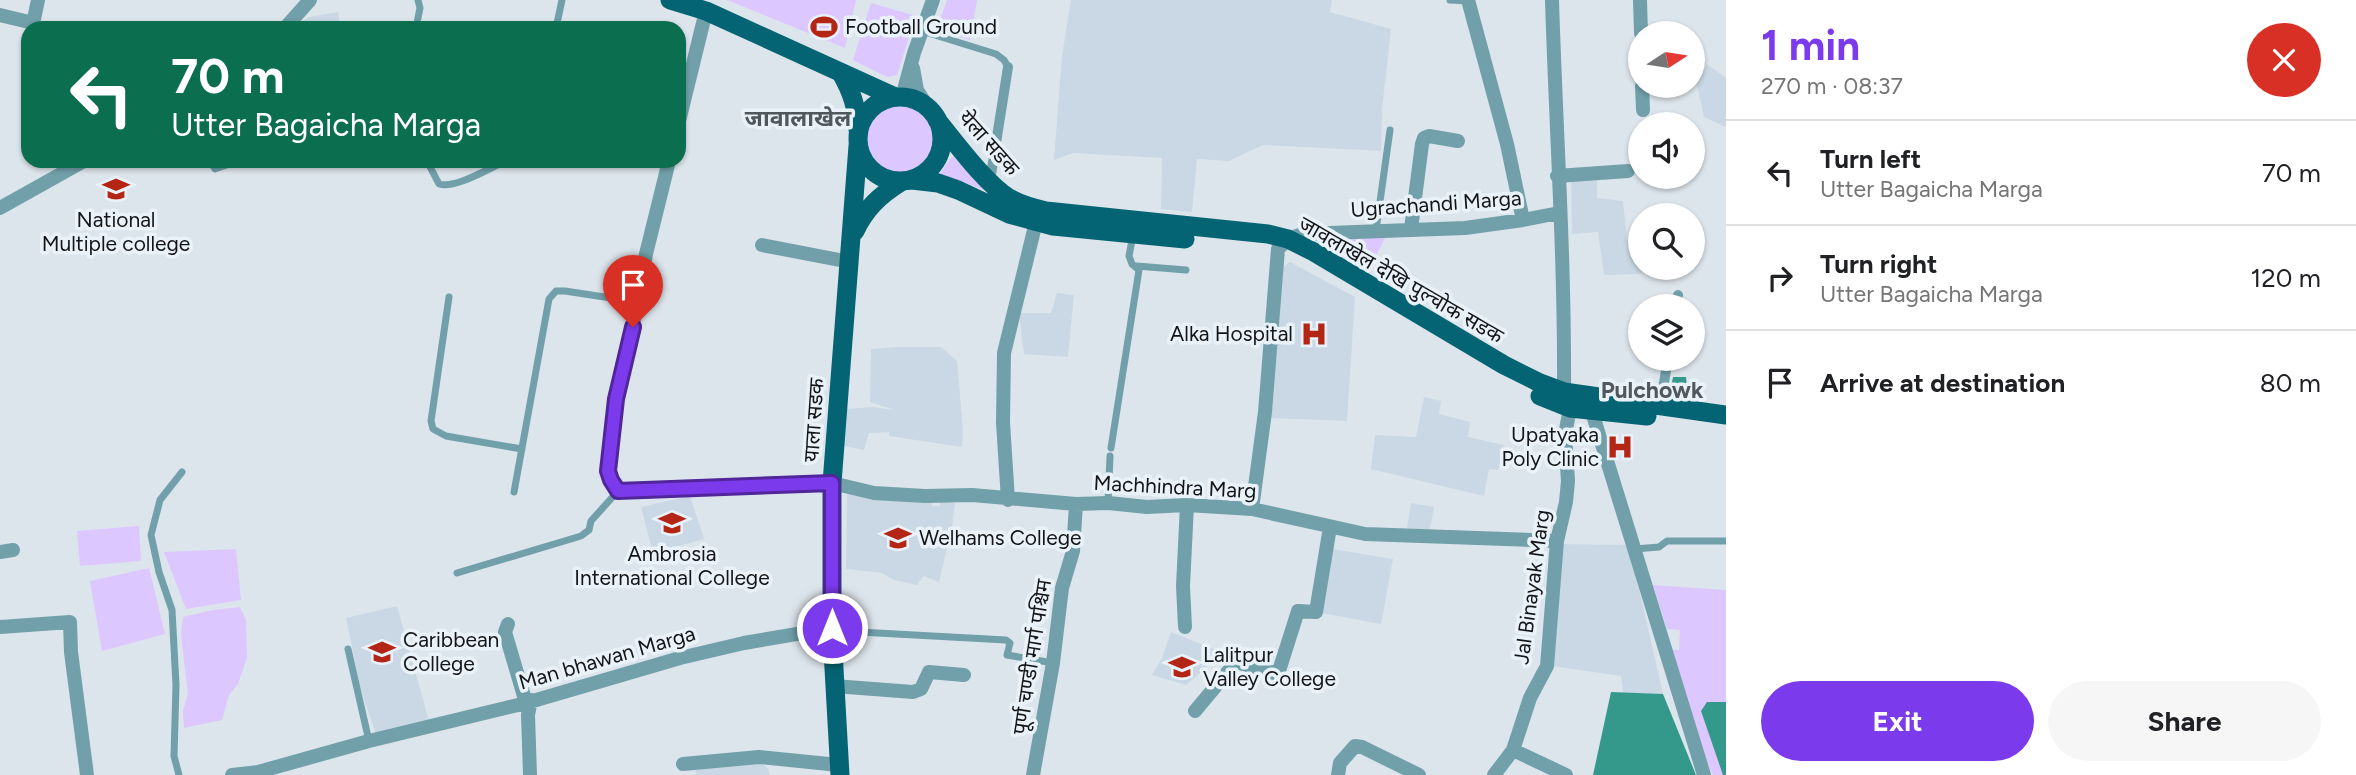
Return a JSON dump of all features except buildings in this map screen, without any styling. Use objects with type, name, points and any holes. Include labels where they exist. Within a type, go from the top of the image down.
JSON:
[{"type":"main road","points":[[670,0],[706,11],[898,97],[920,102],[933,114],[942,132],[942,144],[932,167],[923,175],[885,192],[861,219],[853,237]]},
{"type":"main road","points":[[841,73],[855,103],[863,161],[873,172],[886,180],[938,183],[1009,215],[1041,217],[1133,234],[1264,246],[1283,244]]},
{"type":"main road","points":[[858,138],[863,118],[872,108],[882,101],[898,97]]},
{"type":"main road","name":"येला सडक","points":[[933,114],[989,181],[1007,197],[1041,217]]},
{"type":"main road","name":"याला सडक","points":[[839,770],[832,631],[832,483],[853,237],[858,138]]},
{"type":"main road","name":"जावलाखेल देखि पुल्चोक सडक","points":[[1041,217],[1268,234],[1283,244],[1314,252],[1567,400],[1660,406],[1726,415]]},
{"type":"main road","points":[[1567,400],[1592,412],[1641,415],[1726,427]]},
{"type":"street","points":[[31,21],[34,19],[38,0]]},
{"type":"street","points":[[291,21],[310,0]]},
{"type":"street","points":[[898,97],[933,0]]},
{"type":"street","points":[[1468,0],[1507,144],[1523,220]]},
{"type":"street","name":"Jal Binayak Marg","points":[[1513,750],[1530,698],[1546,666],[1557,541],[1567,492],[1564,292],[1557,176],[1552,0]]},
{"type":"street","points":[[1640,0],[1641,21]]},
{"type":"street","points":[[686,92],[706,11]]},
{"type":"street","points":[[0,15],[25,21]]},
{"type":"street","points":[[914,52],[913,74],[917,90],[933,114]]},
{"type":"street","points":[[989,181],[1008,67]]},
{"type":"street","points":[[1642,98],[1643,110]]},
{"type":"street","points":[[1411,229],[1424,138],[1429,136],[1458,141]]},
{"type":"street","points":[[0,208],[71,168]]},
{"type":"street","points":[[618,491],[608,471],[616,399],[646,254],[667,168]]},
{"type":"street","points":[[1557,176],[1628,171]]},
{"type":"street","name":"Ugrachandi Marga","points":[[1283,244],[1302,234],[1465,228],[1559,213]]},
{"type":"street","points":[[1008,500],[1003,423],[1004,354],[1041,217]]},
{"type":"street","points":[[1252,509],[1283,244]]},
{"type":"street","points":[[762,246],[850,262]]},
{"type":"street","points":[[1660,406],[1666,371]]},
{"type":"street","points":[[1592,412],[1704,775]]},
{"type":"street","name":"Machhindra Marg","points":[[618,491],[832,483],[874,493],[972,495],[1076,504],[1108,503],[1147,507],[1187,505],[1252,509],[1365,534],[1557,541]]},
{"type":"street","name":"पूर्ण चण्डी मार्ग पश्चिम","points":[[1034,775],[1053,663],[1062,588],[1073,551],[1076,504]]},
{"type":"street","points":[[1185,627],[1183,586],[1187,505]]},
{"type":"street","points":[[1195,711],[1236,662],[1278,674],[1298,611],[1316,612],[1330,527]]},
{"type":"street","points":[[0,627],[71,622],[71,652],[87,775]]},
{"type":"street","points":[[508,624],[505,632],[529,702],[530,775]]},
{"type":"street","name":"Man bhawan Marga","points":[[232,775],[258,774],[369,741],[529,702],[680,658],[744,643],[832,631]]},
{"type":"street","points":[[834,686],[913,692],[921,689],[929,672],[964,675]]},
{"type":"street","points":[[1338,775],[1340,763],[1355,746],[1419,775]]},
{"type":"street","points":[[1493,775],[1513,750],[1566,775]]},
{"type":"street","points":[[683,764],[759,757],[839,770]]},
{"type":"lane","points":[[417,21],[420,8],[418,0]]},
{"type":"lane","points":[[558,21],[562,0]]},
{"type":"lane","points":[[1450,0],[1468,0]]},
{"type":"lane","points":[[922,31],[996,54],[1008,67]]},
{"type":"lane","points":[[1376,230],[1390,130]]},
{"type":"lane","points":[[431,168],[439,184],[444,186],[490,168]]},
{"type":"lane","points":[[1133,234],[1129,257],[1132,264],[1186,270]]},
{"type":"lane","points":[[1108,503],[1111,452],[1139,270],[1137,266]]},
{"type":"lane","points":[[514,492],[549,299],[556,291],[565,291],[638,302]]},
{"type":"lane","points":[[449,297],[431,421],[433,429],[446,436],[522,449]]},
{"type":"lane","points":[[179,775],[174,756],[176,685],[172,610],[159,572],[151,536],[160,500],[183,472]]},
{"type":"lane","points":[[457,573],[581,536],[589,530],[591,521],[618,491]]},
{"type":"lane","points":[[1634,549],[1658,547],[1667,541],[1726,541]]},
{"type":"lane","points":[[832,631],[1006,640],[1010,643],[1007,656],[1053,663]]},
{"type":"lane","points":[[348,649],[369,741]]},
{"type":"shaded area","name":"Football Ground","points":[[727,0],[856,0],[845,48]]},
{"type":"shaded area","points":[[947,0],[977,0],[970,40],[937,29]]},
{"type":"shaded area","points":[[1071,0],[1332,0],[1330,12],[1391,29],[1382,110],[1381,151],[1263,145],[1229,161],[1197,159],[1192,212],[1161,209],[1162,158],[1073,153],[1054,160],[1062,56]]},
{"type":"shaded area","points":[[871,3],[916,16],[897,75],[887,77],[853,60]]},
{"type":"shaded area","points":[[338,12],[340,21],[302,21],[309,17]]},
{"type":"shaded area","points":[[1707,64],[1726,78],[1726,127],[1705,117],[1703,112],[1700,98],[1705,98]]},
{"type":"shaded area","points":[[900,104],[919,110],[929,120],[935,139],[929,158],[919,168],[900,174],[881,168],[871,158],[865,139],[871,120],[881,110]]},
{"type":"shaded area","points":[[954,156],[984,190],[940,174]]},
{"type":"shaded area","points":[[1597,176],[1597,198],[1623,201],[1628,240],[1628,274],[1604,275],[1598,232],[1572,234],[1571,180]]},
{"type":"shaded area","points":[[1386,236],[1374,260],[1333,238]]},
{"type":"shaded area","name":"Alka Hospital","points":[[1290,262],[1355,297],[1347,421],[1268,418],[1283,267]]},
{"type":"shaded area","points":[[1057,293],[1074,295],[1068,357],[1024,354],[1019,313],[1051,313]]},
{"type":"shaded area","points":[[941,347],[957,361],[962,447],[889,436],[889,432],[869,433],[864,450],[839,445],[845,409],[873,407],[895,410],[870,402],[871,349]]},
{"type":"shaded area","points":[[1673,377],[1686,377],[1688,399],[1669,398]]},
{"type":"shaded area","points":[[1424,397],[1441,401],[1439,414],[1470,422],[1468,437],[1504,445],[1498,470],[1489,469],[1484,496],[1371,469],[1375,435],[1416,437]]},
{"type":"shaded area","name":"Welhams College","points":[[847,494],[932,501],[932,506],[940,506],[940,501],[955,503],[939,582],[924,576],[917,585],[894,580],[882,573],[846,569]]},
{"type":"shaded area","name":"Ambrosia International College","points":[[690,496],[704,539],[653,553],[641,507]]},
{"type":"shaded area","points":[[1411,503],[1434,507],[1429,533],[1407,528]]},
{"type":"shaded area","points":[[139,526],[141,561],[80,566],[77,531]]},
{"type":"shaded area","points":[[1557,544],[1629,545],[1663,694],[1623,693],[1621,676],[1552,666]]},
{"type":"shaded area","points":[[236,549],[241,600],[186,609],[164,552]]},
{"type":"shaded area","points":[[1333,549],[1393,559],[1381,624],[1322,613]]},
{"type":"shaded area","points":[[149,568],[165,634],[102,651],[90,581]]},
{"type":"shaded area","points":[[1653,585],[1726,590],[1726,775],[1713,775],[1709,766],[1671,650],[1679,650],[1680,630],[1667,629]]},
{"type":"shaded area","name":"Caribbean College","points":[[397,606],[429,721],[376,735],[360,686],[346,618]]},
{"type":"shaded area","points":[[240,607],[246,620],[247,658],[238,684],[229,695],[222,720],[184,728],[183,711],[188,694],[181,635],[183,617]]},
{"type":"shaded area","name":"Lalitpur Valley College","points":[[1171,632],[1223,653],[1186,685],[1152,675],[1162,658]]},
{"type":"shaded area","points":[[1611,692],[1663,694],[1696,775],[1593,775]]},
{"type":"shaded area","points":[[1707,702],[1726,702],[1726,775],[1723,775],[1701,711]]},
{"type":"shaded area","points":[[761,762],[770,775],[696,775],[695,767]]},
{"type":"place","name":"Football Ground","points":[[824,27]]},
{"type":"place","name":"National Multiple college","points":[[116,189]]},
{"type":"place","name":"Alka Hospital","points":[[1314,334]]},
{"type":"place","name":"Upatyaka Poly Clinic","points":[[1620,447]]},
{"type":"place","name":"Ambrosia International College","points":[[672,523]]},
{"type":"place","name":"Welhams College","points":[[898,538]]},
{"type":"place","name":"Caribbean College","points":[[382,652]]},
{"type":"place","name":"Lalitpur Valley College","points":[[1182,667]]},
{"type":"district","name":"जावालाखेल","points":[[798,118]]},
{"type":"district","name":"Pulchowk","points":[[1652,390]]},
{"type":"route","points":[[633,327],[616,399],[608,471],[618,491],[832,483],[832,628]]}]
